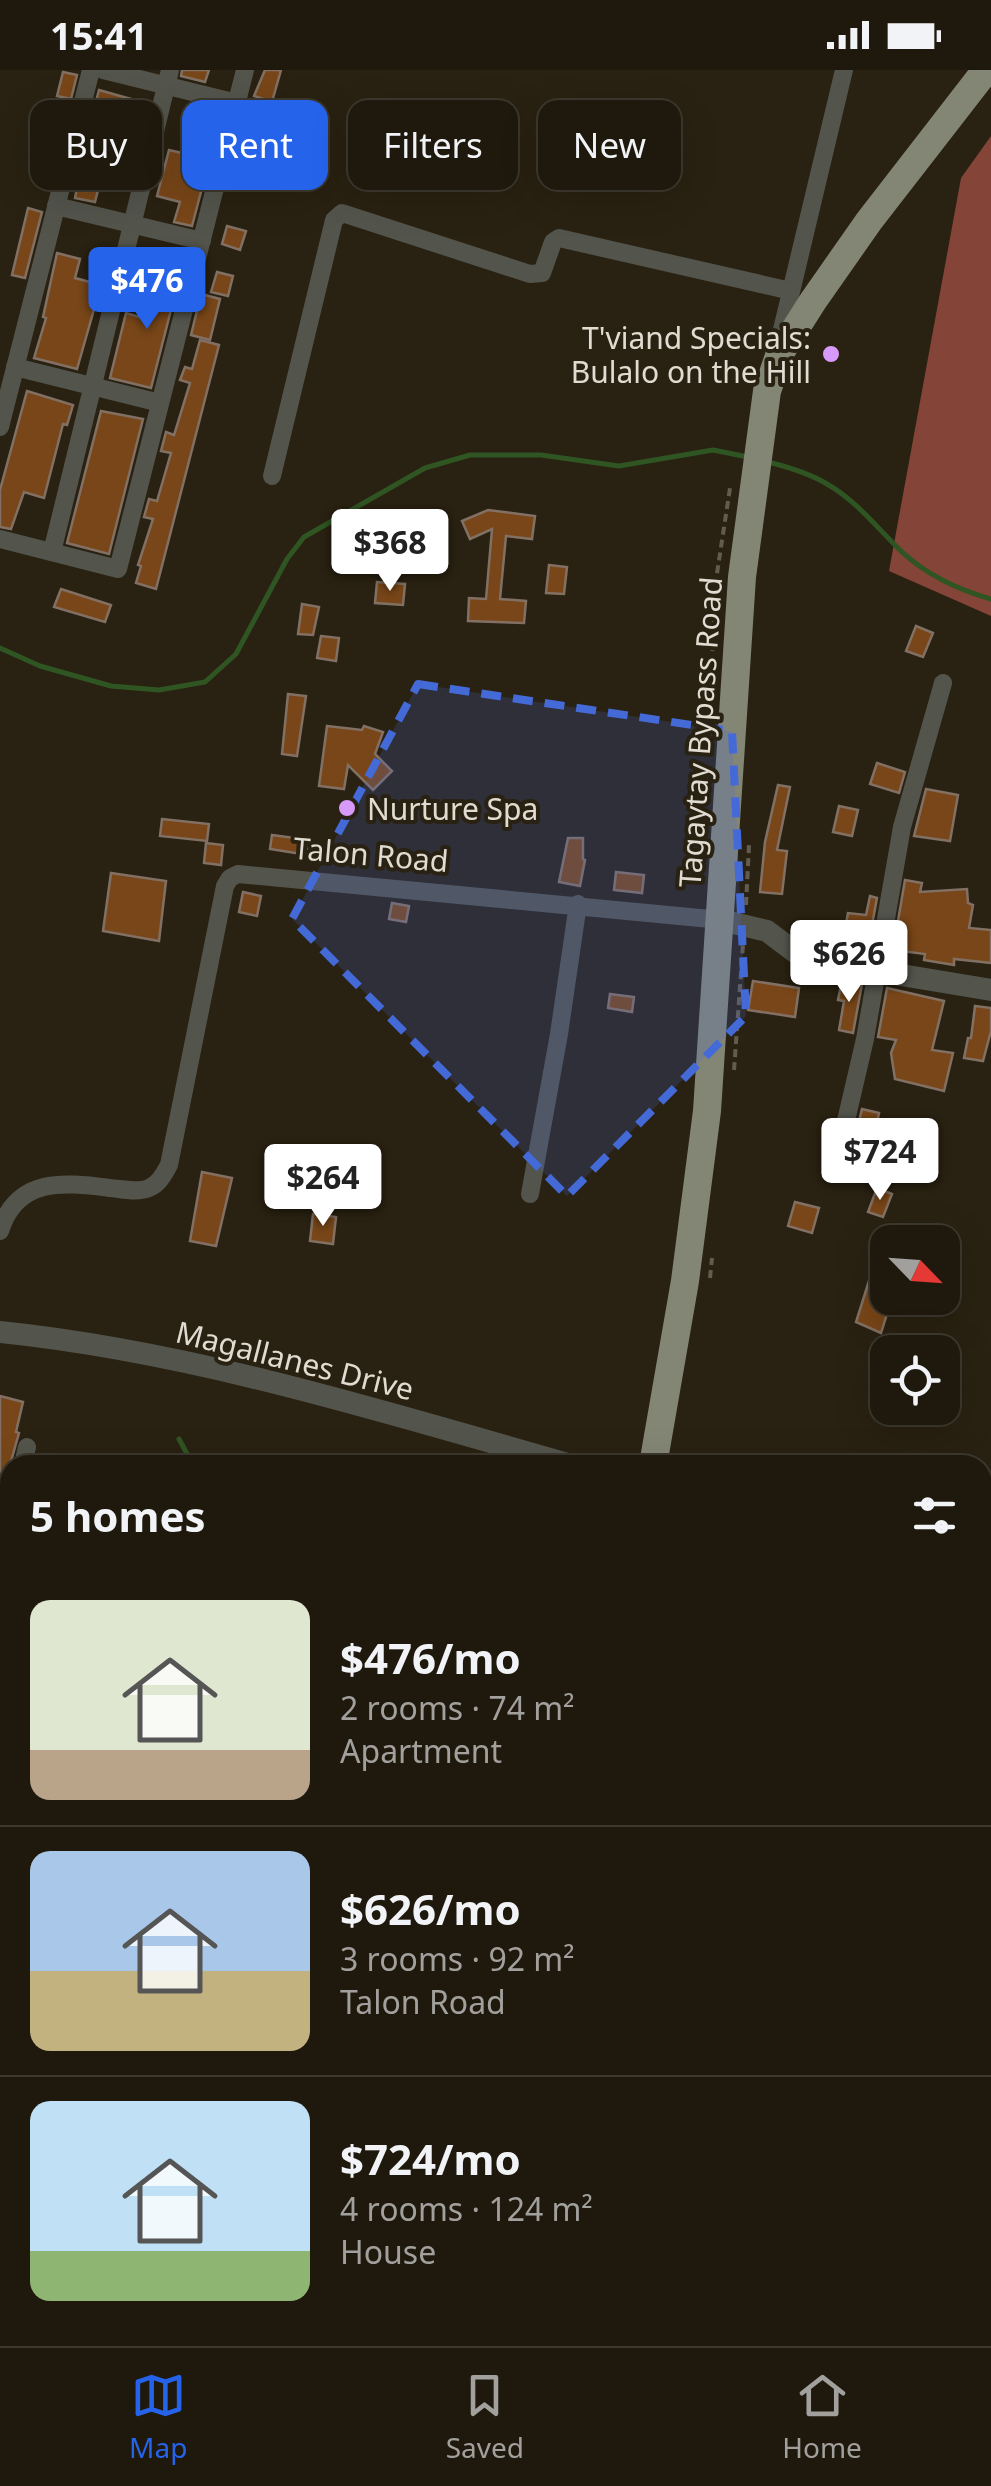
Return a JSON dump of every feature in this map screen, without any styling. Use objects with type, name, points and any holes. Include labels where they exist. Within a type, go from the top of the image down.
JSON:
[{"type":"main road","name":"Tagaytay Bypass Road","points":[[655,1455],[698,1188],[712,1056],[742,577],[742,480],[780,354],[869,221],[986,70]]},
{"type":"street","points":[[0,427],[91,70]]},
{"type":"street","points":[[103,70],[168,78],[231,100]]},
{"type":"street","points":[[238,100],[245,70]]},
{"type":"street","points":[[764,404],[844,70]]},
{"type":"street","points":[[52,552],[168,78]]},
{"type":"street","points":[[0,540],[118,569],[215,190]]},
{"type":"street","points":[[56,206],[202,241]]},
{"type":"street","points":[[272,476],[334,220],[342,213],[530,274],[542,273],[553,242],[559,238],[792,291]]},
{"type":"street","points":[[15,368],[160,403]]},
{"type":"street","points":[[846,1125],[902,827],[942,683]]},
{"type":"street","name":"Talon Road","points":[[0,1232],[14,1202],[30,1190],[43,1186],[92,1186],[133,1190],[148,1188],[160,1180],[169,1165],[220,910],[230,878],[238,874],[721,920],[768,931],[810,960],[991,990]]},
{"type":"street","points":[[530,1194],[578,904]]},
{"type":"street","name":"Magallanes Drive","points":[[0,1332],[182,1362],[536,1455]]},
{"type":"path","points":[[711,679],[716,580],[742,480]]},
{"type":"highlighted area","points":[[418,684],[732,731],[746,1016],[567,1196],[292,919]]},
{"type":"shaded area","points":[[991,136],[991,616],[889,571],[961,178]]},
{"type":"building","points":[[182,70],[209,70],[205,82],[181,76]]},
{"type":"building","points":[[265,70],[281,70],[273,100],[254,96]]},
{"type":"building","points":[[63,72],[77,75],[71,99],[57,96]]},
{"type":"building","points":[[99,90],[134,100],[96,100]]},
{"type":"building","points":[[169,150],[182,153],[182,190],[202,190],[192,226],[174,222],[180,202],[157,196],[162,190]]},
{"type":"building","points":[[77,190],[98,190],[95,202],[75,198]]},
{"type":"building","points":[[28,208],[42,212],[25,278],[12,275]]},
{"type":"building","points":[[227,226],[246,231],[240,250],[222,244]]},
{"type":"building","points":[[57,253],[80,259],[75,278],[101,285],[77,369],[34,358],[46,318],[43,317]]},
{"type":"building","points":[[167,254],[184,259],[151,388],[110,378],[126,313],[150,320]]},
{"type":"building","points":[[217,272],[233,276],[228,296],[211,292]]},
{"type":"building","points":[[201,294],[220,299],[210,340],[191,335]]},
{"type":"building","points":[[200,340],[219,345],[156,589],[136,583],[153,519],[144,517],[149,499],[157,501],[171,453],[161,451],[166,432],[174,435],[190,383],[180,380],[185,367],[192,369]]},
{"type":"building","points":[[27,391],[73,405],[67,425],[63,424],[44,498],[24,492],[11,529],[0,527],[0,490]]},
{"type":"building","points":[[101,411],[143,419],[109,554],[67,543]]},
{"type":"building","points":[[488,510],[535,516],[532,539],[506,536],[500,599],[526,601],[524,623],[468,621],[469,598],[486,599],[492,529],[470,539],[462,521]]},
{"type":"building","points":[[549,565],[567,567],[564,594],[546,593]]},
{"type":"building","points":[[377,582],[405,584],[403,605],[375,603]]},
{"type":"building","points":[[61,589],[111,605],[105,622],[54,607]]},
{"type":"building","points":[[302,604],[319,607],[313,635],[298,634]]},
{"type":"building","points":[[916,626],[933,633],[923,657],[906,651]]},
{"type":"building","points":[[321,636],[339,638],[336,661],[317,658]]},
{"type":"building","points":[[288,694],[306,696],[297,756],[282,754]]},
{"type":"building","points":[[327,726],[362,730],[364,726],[383,732],[375,754],[392,771],[373,790],[348,765],[344,789],[319,786]]},
{"type":"building","points":[[877,763],[905,772],[899,793],[870,784]]},
{"type":"building","points":[[778,785],[790,787],[777,850],[787,851],[782,894],[760,892],[765,842]]},
{"type":"building","points":[[926,789],[958,795],[950,841],[914,836]]},
{"type":"building","points":[[839,806],[858,810],[852,836],[833,832]]},
{"type":"building","points":[[162,819],[209,824],[207,841],[160,836]]},
{"type":"building","points":[[272,835],[310,840],[308,855],[270,849]]},
{"type":"building","points":[[568,838],[583,838],[585,860],[580,886],[559,882]]},
{"type":"building","points":[[206,843],[223,845],[221,865],[204,863]]},
{"type":"building","points":[[616,872],[644,875],[642,893],[614,890]]},
{"type":"building","points":[[111,873],[166,881],[159,941],[103,931]]},
{"type":"building","points":[[905,880],[922,883],[920,892],[967,889],[968,903],[973,905],[969,928],[991,930],[991,963],[954,959],[954,965],[924,960],[925,954],[893,950]]},
{"type":"building","points":[[243,892],[261,896],[257,916],[239,912]]},
{"type":"building","points":[[870,896],[877,898],[868,947],[864,954],[841,950],[848,913],[866,915]]},
{"type":"building","points":[[392,903],[409,906],[406,922],[389,919]]},
{"type":"building","points":[[842,980],[862,984],[853,1033],[839,1030],[844,1001],[838,1000]]},
{"type":"building","points":[[753,981],[799,988],[795,1017],[748,1010]]},
{"type":"building","points":[[887,988],[944,1001],[932,1050],[953,1053],[944,1091],[895,1079],[891,1053],[896,1040],[878,1037]]},
{"type":"building","points":[[610,994],[634,997],[632,1012],[608,1008]]},
{"type":"building","points":[[975,1006],[991,1008],[991,1031],[983,1061],[964,1058]]},
{"type":"building","points":[[862,1109],[879,1113],[873,1143],[847,1138],[857,1129]]},
{"type":"building","points":[[202,1172],[232,1178],[216,1246],[190,1241]]},
{"type":"building","points":[[877,1188],[892,1194],[883,1217],[868,1212]]},
{"type":"building","points":[[795,1202],[819,1208],[812,1233],[788,1226]]},
{"type":"building","points":[[313,1214],[336,1217],[333,1244],[310,1241]]},
{"type":"building","points":[[870,1278],[870,1315],[887,1315],[881,1333],[856,1322]]},
{"type":"building","points":[[0,1396],[23,1402],[13,1455],[0,1455]]},
{"type":"waterway","points":[[0,648],[40,666],[111,686],[159,690],[205,682],[236,654],[287,559],[304,537],[425,468],[470,455],[541,455],[619,466],[713,450],[748,457]]},
{"type":"waterway","points":[[768,462],[827,484],[922,568],[991,599]]},
{"type":"waterway","points":[[179,1439],[188,1455]]},
{"type":"place","name":"T'viand Specials: Bulalo on the Hill","points":[[831,354]]},
{"type":"place","name":"Nurture Spa","points":[[347,808]]}]
